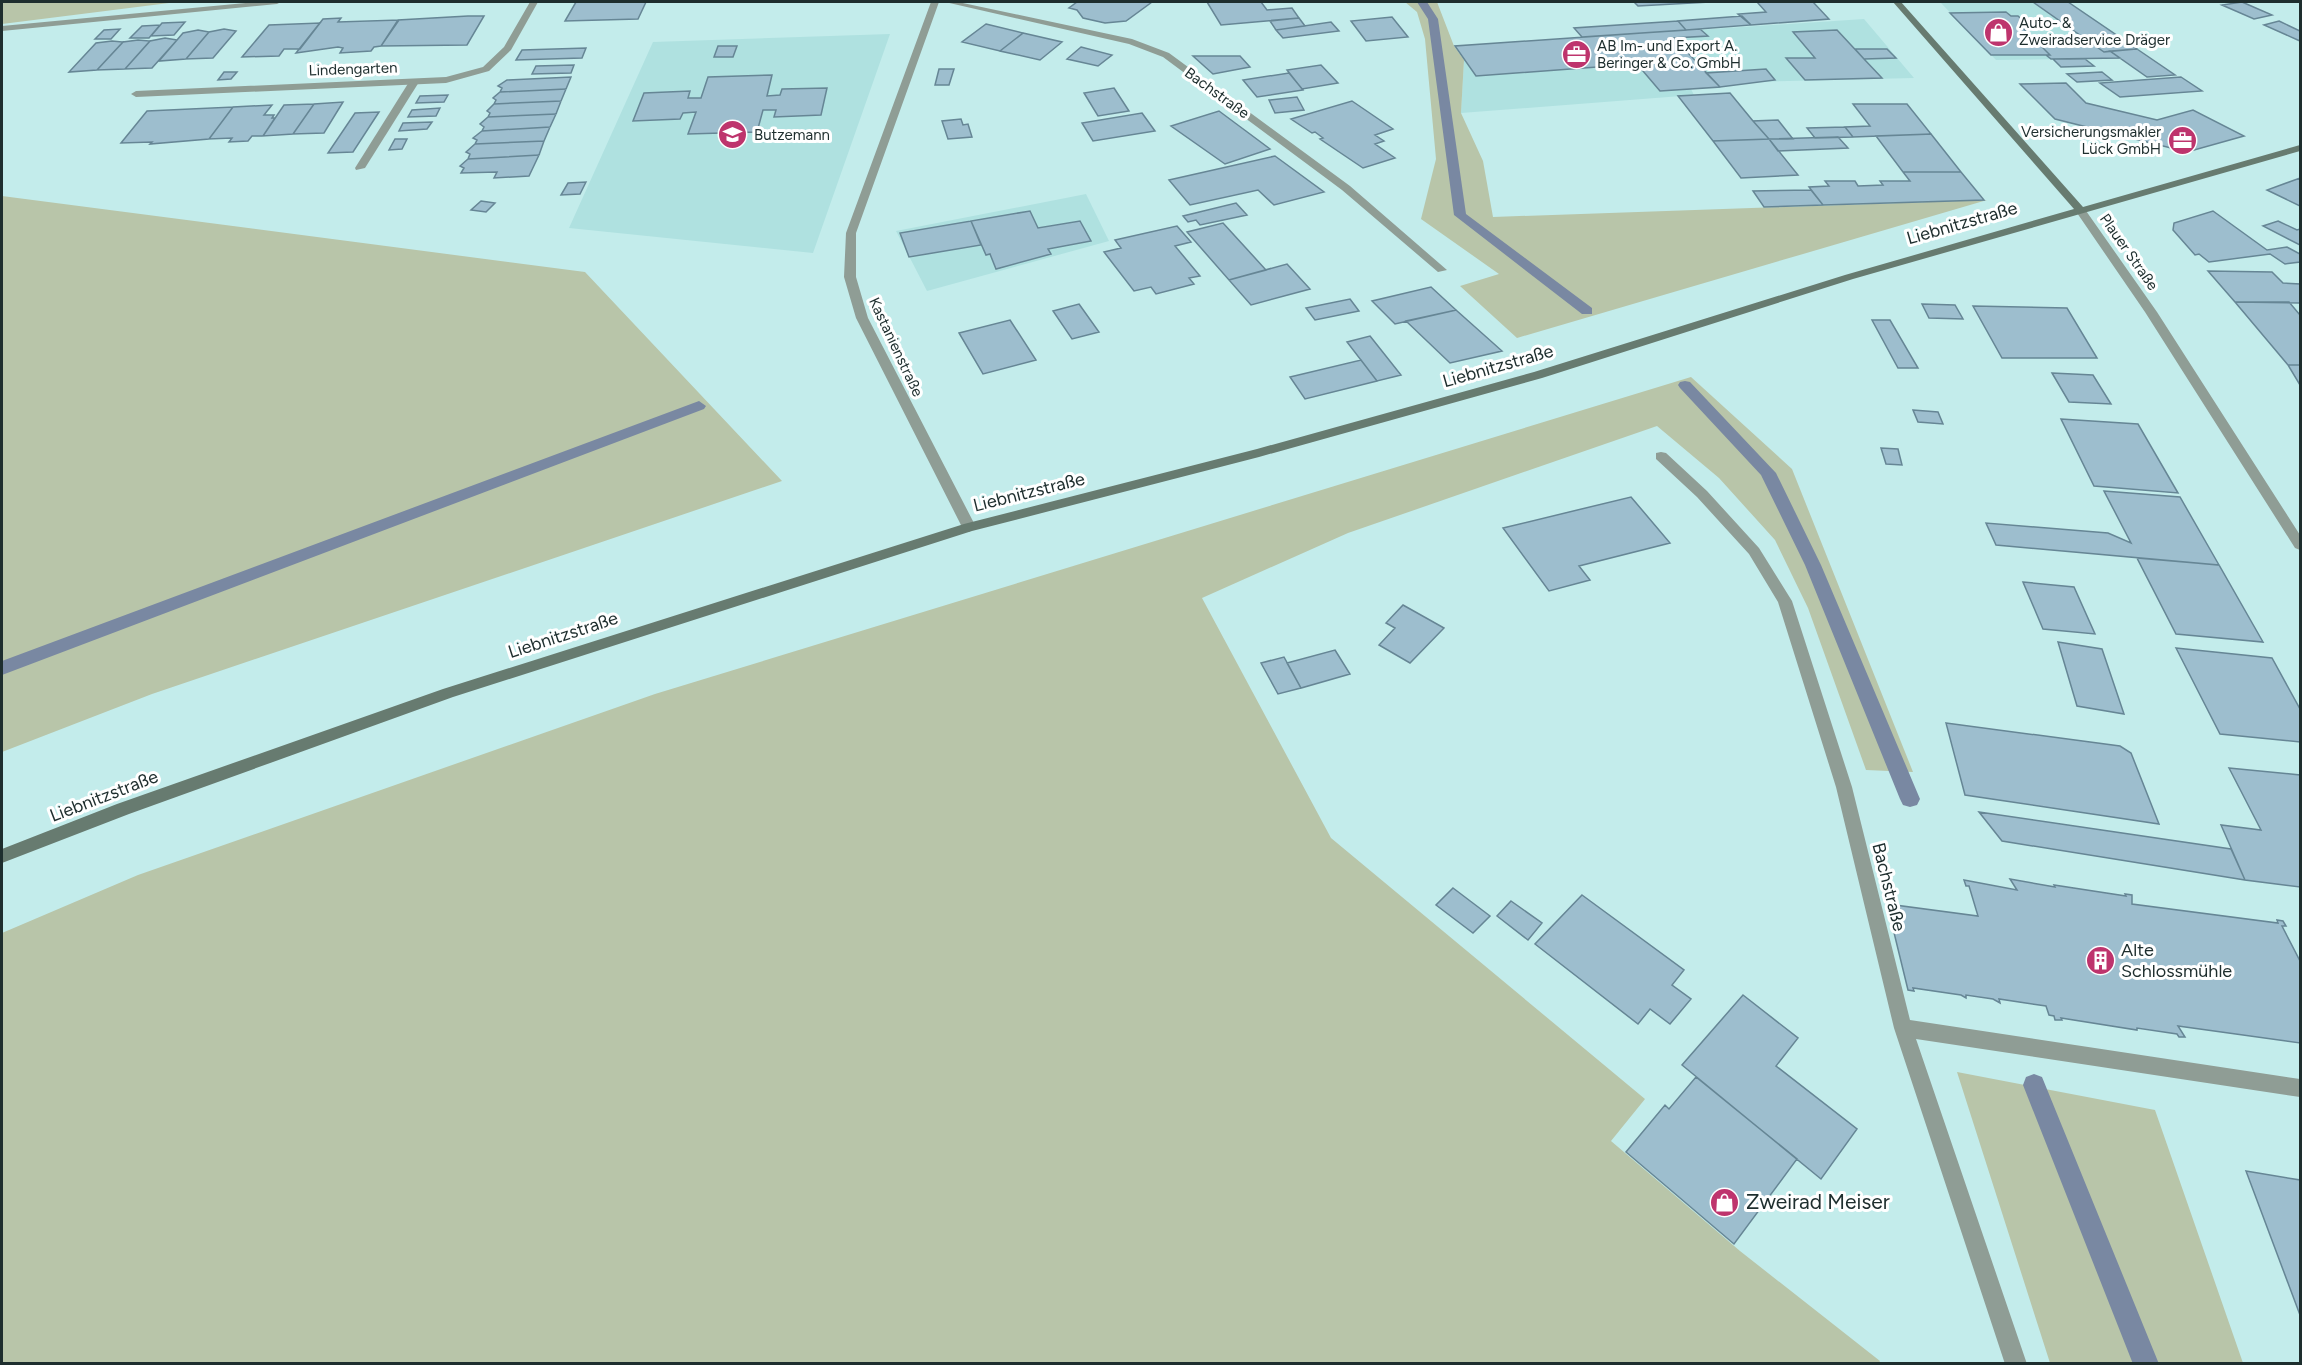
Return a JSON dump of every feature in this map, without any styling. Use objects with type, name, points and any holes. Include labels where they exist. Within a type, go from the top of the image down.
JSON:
[{"type":"main road","name":"Plauer Straße","points":[[1897,2],[2080,210]]},
{"type":"main road","name":"Liebnitzstraße","points":[[2,856],[123,808],[448,693],[969,527],[1259,453],[1538,375],[1849,277],[2301,148]]},
{"type":"street","points":[[2,28],[277,2]]},
{"type":"street","name":"Lindengarten","points":[[136,94],[446,80],[486,69],[508,48],[534,2]]},
{"type":"street","name":"Kastanienstraße","points":[[935,2],[851,233],[850,276],[862,318],[969,527]]},
{"type":"street","name":"Bachstraße","points":[[949,2],[1132,42],[1166,55],[1346,188],[1442,270]]},
{"type":"street","points":[[360,168],[414,82]]},
{"type":"street","name":"Plauer Straße","points":[[2080,210],[2151,312],[2301,545]]},
{"type":"street","name":"Bachstraße","points":[[1661,456],[1702,494],[1754,551],[1785,602],[1844,787],[1903,1028],[2016,1364]]},
{"type":"street","points":[[1903,1028],[2301,1088]]},
{"type":"shaded area","name":"Auto- & Zweiradservice Dräger","points":[[1940,2],[2069,2],[2138,49],[2111,51],[2120,58],[1996,60]]},
{"type":"shaded area","name":"AB Im- und Export A. Beringer & Co. GmbH","points":[[1864,19],[1914,78],[1747,82],[1691,89],[1694,95],[1461,113],[1464,60],[1454,46]]},
{"type":"shaded area","name":"Butzemann","points":[[890,34],[813,253],[569,228],[653,42]]},
{"type":"shaded area","points":[[1086,194],[1109,241],[927,291],[896,231]]},
{"type":"green space","points":[[2,2],[177,2],[2,24]]},
{"type":"green space","points":[[1405,2],[1437,2],[1454,46],[1464,60],[1461,113],[1483,161],[1493,217],[1987,200],[1517,338],[1460,286],[1499,274],[1421,219],[1436,159],[1425,39],[1417,12]]},
{"type":"green space","points":[[2,196],[585,272],[782,481],[152,694],[2,752]]},
{"type":"green space","points":[[1691,377],[1792,469],[1913,772],[1866,770],[1808,608],[1775,540],[1719,478],[1657,426],[1348,533],[1202,598],[1331,838],[1645,1099],[1611,1141],[1740,1251],[1880,1361],[1879,1363],[2,1363],[2,933],[138,875],[655,694]]},
{"type":"green space","points":[[1957,1072],[2155,1110],[2243,1363],[2050,1363]]},
{"type":"building","points":[[576,2],[646,2],[638,19],[565,21]]},
{"type":"building","points":[[1077,2],[1152,2],[1126,21],[1105,23],[1083,18],[1077,10],[1069,8]]},
{"type":"building","points":[[1207,2],[1261,2],[1267,10],[1292,8],[1299,18],[1221,25]]},
{"type":"building","points":[[1634,2],[1710,2],[1638,6]]},
{"type":"building","points":[[1757,2],[1813,2],[1829,19],[1751,25],[1738,14],[1766,12]]},
{"type":"building","points":[[2033,2],[2068,2],[2137,49],[2104,52]]},
{"type":"building","points":[[2242,2],[2272,15],[2254,19],[2222,5]]},
{"type":"building","name":"Auto- & Zweiradservice Dräger","points":[[2006,12],[2011,16],[2018,16],[2030,27],[2022,27],[2050,55],[1991,55],[1950,13]]},
{"type":"building","points":[[484,16],[467,45],[381,46],[398,20]]},
{"type":"building","points":[[1742,16],[1751,25],[1686,30],[1678,21]]},
{"type":"building","points":[[1392,17],[1408,37],[1366,41],[1351,21]]},
{"type":"building","points":[[341,18],[338,22],[399,20],[381,46],[374,47],[371,51],[340,53],[343,48],[338,47],[296,53],[323,19]]},
{"type":"building","points":[[1299,18],[1305,26],[1276,30],[1270,21]]},
{"type":"building","points":[[1678,21],[1686,30],[1582,37],[1574,28]]},
{"type":"building","points":[[2279,21],[2300,31],[2300,41],[2264,25]]},
{"type":"building","points":[[185,22],[174,35],[151,36],[162,23]]},
{"type":"building","points":[[1331,22],[1339,31],[1283,38],[1276,30]]},
{"type":"building","points":[[320,23],[300,49],[284,49],[279,56],[242,57],[269,25]]},
{"type":"building","points":[[986,24],[1023,33],[1000,51],[962,42]]},
{"type":"building","points":[[160,25],[149,38],[130,38],[142,26]]},
{"type":"building","points":[[120,29],[111,39],[95,39],[104,30]]},
{"type":"building","points":[[224,29],[236,31],[213,58],[186,59],[209,32]]},
{"type":"building","name":"AB Im- und Export A. Beringer & Co. GmbH","points":[[1700,29],[1708,36],[1674,38],[1720,87],[1660,91],[1637,64],[1476,76],[1455,46]]},
{"type":"building","points":[[198,30],[209,32],[186,59],[159,61],[183,33]]},
{"type":"building","points":[[1837,30],[1882,78],[1805,80],[1786,58],[1815,58],[1793,32]]},
{"type":"building","points":[[1023,33],[1062,42],[1040,60],[1000,51]]},
{"type":"building","points":[[2031,36],[2084,38],[2104,52],[2110,51],[2120,58],[2051,59],[2046,55],[2050,55]]},
{"type":"building","points":[[165,38],[177,40],[152,68],[125,69],[150,41]]},
{"type":"building","points":[[150,41],[125,69],[97,70],[123,42]]},
{"type":"building","points":[[123,42],[97,70],[69,72],[96,43]]},
{"type":"building","points":[[718,46],[737,46],[733,57],[714,57]]},
{"type":"building","points":[[1081,47],[1112,55],[1098,66],[1067,59]]},
{"type":"building","points":[[586,48],[582,58],[516,60],[522,50]]},
{"type":"building","points":[[1855,49],[1887,49],[1896,58],[1864,59]]},
{"type":"building","points":[[2137,49],[2175,75],[2147,77],[2110,51]]},
{"type":"building","points":[[1193,56],[1240,56],[1250,67],[1213,74]]},
{"type":"building","points":[[2053,59],[2085,59],[2094,66],[2061,67]]},
{"type":"building","points":[[574,65],[571,73],[532,74],[536,66]]},
{"type":"building","points":[[1321,65],[1338,83],[1302,89],[1287,70]]},
{"type":"building","points":[[939,69],[954,69],[949,85],[935,85]]},
{"type":"building","points":[[1766,69],[1775,80],[1720,87],[1706,73]]},
{"type":"building","points":[[224,72],[237,72],[231,79],[218,80]]},
{"type":"building","points":[[2102,72],[2112,80],[2077,82],[2067,74]]},
{"type":"building","points":[[1289,73],[1303,90],[1257,97],[1243,80]]},
{"type":"building","name":"Butzemann","points":[[772,75],[767,96],[780,95],[782,89],[827,88],[821,115],[774,117],[776,110],[763,110],[757,132],[688,134],[696,112],[683,113],[680,119],[633,121],[644,93],[690,91],[688,98],[701,98],[708,77]]},
{"type":"building","points":[[571,77],[566,89],[500,92],[502,88],[498,86],[507,80]]},
{"type":"building","points":[[2181,77],[2202,91],[2120,97],[2100,83]]},
{"type":"building","points":[[2066,83],[2086,103],[2157,120],[2193,110],[2244,136],[2187,152],[2055,119],[2020,84]]},
{"type":"building","points":[[1114,88],[1129,111],[1098,116],[1084,93]]},
{"type":"building","points":[[566,89],[561,101],[494,104],[496,100],[493,98],[500,92]]},
{"type":"building","points":[[1730,93],[1769,139],[1713,141],[1678,96]]},
{"type":"building","points":[[448,95],[444,102],[416,103],[420,96]]},
{"type":"building","points":[[1297,97],[1304,110],[1275,113],[1269,100]]},
{"type":"building","points":[[561,101],[556,114],[488,117],[490,113],[487,111],[494,104]]},
{"type":"building","points":[[1352,101],[1393,129],[1375,135],[1384,141],[1375,144],[1395,158],[1363,168],[1320,139],[1323,138],[1315,132],[1312,133],[1291,119]]},
{"type":"building","points":[[343,102],[324,133],[293,134],[314,104]]},
{"type":"building","points":[[314,104],[293,134],[263,136],[284,105]]},
{"type":"building","points":[[1853,104],[1907,104],[1931,134],[1853,137],[1845,127],[1870,126]]},
{"type":"building","points":[[272,105],[264,115],[274,115],[272,118],[275,118],[263,136],[252,136],[248,141],[229,142],[232,138],[209,139],[233,107]]},
{"type":"building","points":[[233,107],[209,139],[150,144],[152,142],[121,143],[147,111]]},
{"type":"building","points":[[440,108],[436,116],[408,117],[412,110]]},
{"type":"building","points":[[1219,111],[1270,149],[1225,164],[1171,126]]},
{"type":"building","points":[[379,112],[353,152],[328,153],[355,113]]},
{"type":"building","points":[[1142,113],[1155,131],[1093,141],[1082,123]]},
{"type":"building","points":[[556,114],[550,127],[482,131],[484,127],[480,124],[488,117]]},
{"type":"building","points":[[961,119],[963,125],[968,124],[972,137],[948,139],[942,121]]},
{"type":"building","points":[[1778,120],[1793,139],[1769,139],[1753,121]]},
{"type":"building","points":[[432,122],[427,129],[399,131],[403,123]]},
{"type":"building","points":[[550,127],[544,141],[475,144],[477,140],[473,138],[482,131]]},
{"type":"building","points":[[1845,127],[1853,137],[1815,138],[1807,128]]},
{"type":"building","points":[[1931,134],[1961,172],[1903,172],[1876,136]]},
{"type":"building","points":[[1838,137],[1848,148],[1778,151],[1769,139]]},
{"type":"building","points":[[395,139],[407,139],[402,149],[389,150]]},
{"type":"building","points":[[1769,139],[1798,175],[1741,178],[1713,141]]},
{"type":"building","points":[[544,141],[539,155],[468,159],[470,154],[466,152],[475,144]]},
{"type":"building","points":[[539,155],[529,176],[494,178],[497,172],[461,173],[464,168],[460,166],[468,159]]},
{"type":"building","points":[[1275,156],[1324,192],[1274,205],[1258,190],[1190,205],[1169,180]]},
{"type":"building","points":[[1903,172],[1961,172],[1984,200],[1823,205],[1809,187],[1829,186],[1825,181],[1855,181],[1858,186],[1883,185],[1880,181],[1910,181]]},
{"type":"building","points":[[2300,178],[2300,206],[2267,190]]},
{"type":"building","points":[[586,182],[580,194],[561,195],[568,183]]},
{"type":"building","points":[[1811,190],[1823,205],[1764,207],[1753,191]]},
{"type":"building","points":[[481,201],[495,203],[486,212],[471,210]]},
{"type":"building","points":[[1236,203],[1247,215],[1200,225],[1196,220],[1188,222],[1183,216]]},
{"type":"building","points":[[1030,211],[1038,228],[1080,221],[1091,241],[1048,249],[1051,254],[996,269],[990,254],[986,255],[971,221]]},
{"type":"building","points":[[2213,211],[2267,250],[2287,247],[2300,254],[2300,262],[2285,264],[2270,254],[2209,262],[2199,254],[2195,255],[2173,230],[2174,223]]},
{"type":"building","points":[[971,221],[981,245],[909,257],[900,233]]},
{"type":"building","points":[[2278,221],[2297,230],[2300,229],[2300,245],[2263,226]]},
{"type":"building","points":[[1223,223],[1266,270],[1229,280],[1187,232]]},
{"type":"building","points":[[1177,226],[1191,242],[1175,246],[1200,276],[1189,278],[1194,284],[1156,294],[1151,287],[1134,291],[1104,252],[1121,248],[1115,240]]},
{"type":"building","points":[[1287,264],[1310,289],[1251,305],[1229,280]]},
{"type":"building","points":[[2208,271],[2272,272],[2283,283],[2300,284],[2300,303],[2235,302]]},
{"type":"building","points":[[1431,287],[1456,310],[1395,324],[1372,301]]},
{"type":"building","points":[[1350,299],[1359,311],[1315,320],[1306,308]]},
{"type":"building","points":[[2235,302],[2289,302],[2300,315],[2300,365],[2288,365]]},
{"type":"building","points":[[1079,304],[1099,332],[1072,339],[1053,311]]},
{"type":"building","points":[[1922,304],[1955,305],[1963,319],[1929,318]]},
{"type":"building","points":[[1973,306],[2067,308],[2097,358],[2002,358]]},
{"type":"building","points":[[1456,310],[1502,351],[1450,363],[1406,321]]},
{"type":"building","points":[[1010,320],[1036,360],[983,374],[959,333]]},
{"type":"building","points":[[1872,320],[1890,320],[1918,368],[1898,368]]},
{"type":"building","points":[[1370,336],[1401,375],[1377,381],[1347,342]]},
{"type":"building","points":[[1361,360],[1377,381],[1305,399],[1290,377]]},
{"type":"building","points":[[2288,365],[2300,365],[2300,385]]},
{"type":"building","points":[[2052,373],[2093,375],[2111,404],[2069,402]]},
{"type":"building","points":[[1913,410],[1938,412],[1943,424],[1918,422]]},
{"type":"building","points":[[2061,419],[2138,424],[2178,493],[2094,486]]},
{"type":"building","points":[[1881,448],[1898,449],[1902,465],[1886,464]]},
{"type":"building","points":[[2104,491],[2180,497],[2219,565],[1996,545],[1986,523],[2108,533],[2131,543]]},
{"type":"building","points":[[1631,497],[1670,543],[1579,566],[1590,580],[1549,591],[1503,528]]},
{"type":"building","points":[[2137,558],[2219,565],[2263,642],[2176,634]]},
{"type":"building","points":[[2023,582],[2074,587],[2095,634],[2043,629]]},
{"type":"building","points":[[1403,605],[1444,628],[1410,663],[1379,645],[1395,628],[1386,623]]},
{"type":"building","points":[[2058,642],[2102,649],[2124,714],[2077,706]]},
{"type":"building","points":[[2176,648],[2272,658],[2300,709],[2300,742],[2220,734]]},
{"type":"building","points":[[1335,650],[1350,674],[1301,688],[1287,663]]},
{"type":"building","points":[[1284,657],[1301,688],[1278,694],[1261,663]]},
{"type":"building","points":[[1946,723],[2120,746],[2131,753],[2159,824],[1965,795]]},
{"type":"building","points":[[2229,768],[2300,775],[2300,887],[2245,880],[2221,825],[2261,830]]},
{"type":"building","points":[[1979,812],[2231,849],[2245,880],[2002,841]]},
{"type":"building","name":"Alte Schlossmühle","points":[[2010,879],[2055,887],[2054,885],[2132,895],[2132,904],[2278,923],[2277,920],[2283,921],[2286,926],[2282,926],[2300,961],[2300,1043],[2178,1026],[2185,1037],[2179,1037],[2177,1034],[2137,1028],[2137,1030],[2061,1018],[2062,1020],[2055,1020],[2054,1016],[2049,1015],[2046,1006],[1999,999],[2000,1003],[1993,999],[1966,995],[1966,998],[1961,995],[1913,988],[1914,991],[1908,990],[1887,904],[1978,916],[1969,886],[1966,886],[1964,880],[2017,890]]},
{"type":"building","points":[[1453,888],[1490,916],[1473,933],[1436,905]]},
{"type":"building","points":[[1582,895],[1684,970],[1672,985],[1691,999],[1670,1024],[1650,1009],[1638,1024],[1535,944]]},
{"type":"building","points":[[1511,901],[1542,923],[1528,940],[1497,916]]},
{"type":"building","points":[[1743,995],[1798,1038],[1776,1066],[1857,1129],[1821,1179],[1682,1065]]},
{"type":"building","name":"Zweirad Meiser","points":[[1696,1077],[1797,1159],[1734,1244],[1626,1152],[1665,1105],[1669,1109]]},
{"type":"building","points":[[2246,1171],[2300,1180],[2300,1315]]},
{"type":"waterway","points":[[1422,2],[1433,19],[1460,215],[1587,311]]},
{"type":"waterway","points":[[1685,385],[1768,473],[1813,565],[1910,799]]},
{"type":"waterway","points":[[2,668],[699,406]]},
{"type":"waterway","points":[[2034,1085],[2146,1364]]},
{"type":"place","name":"Auto- & Zweiradservice Dräger","points":[[1998,32]]},
{"type":"place","name":"AB Im- und Export A. Beringer & Co. GmbH","points":[[1576,55]]},
{"type":"place","name":"Butzemann","points":[[733,135]]},
{"type":"place","name":"Versicherungsmakler Lück GmbH","points":[[2182,141]]},
{"type":"place","name":"Alte Schlossmühle","points":[[2100,960]]},
{"type":"place","name":"Zweirad Meiser","points":[[1725,1202]]}]
